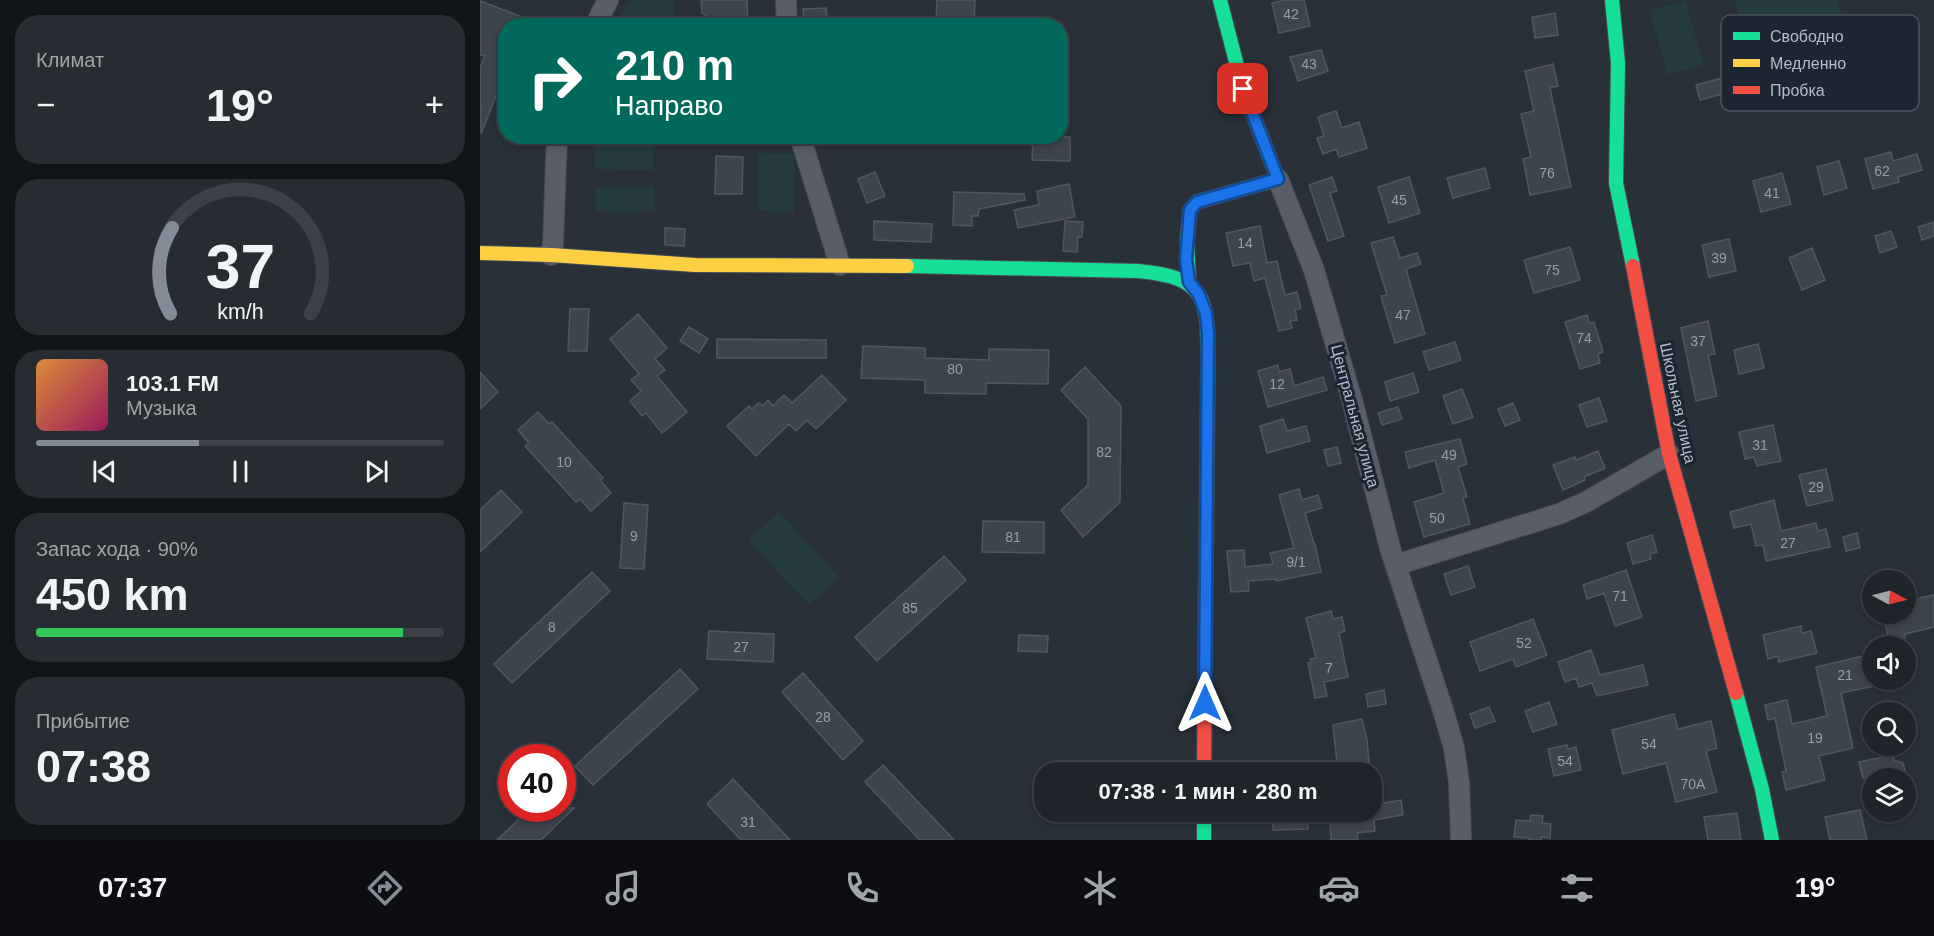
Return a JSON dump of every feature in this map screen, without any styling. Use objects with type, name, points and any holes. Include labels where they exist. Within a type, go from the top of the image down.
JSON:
[{"type":"street","points":[[599,18],[608,0]]},
{"type":"street","points":[[786,0],[787,18]]},
{"type":"street","name":"Центральная улица","points":[[1220,0],[1243,89],[1314,270],[1396,565],[1454,748],[1460,782],[1461,840]]},
{"type":"street","name":"Школьная улица","points":[[1612,0],[1616,27],[1618,82],[1614,155],[1616,183],[1669,454],[1762,789],[1772,840]]},
{"type":"street","points":[[551,255],[557,144]]},
{"type":"street","points":[[802,144],[840,265]]},
{"type":"street","points":[[1204,762],[1208,333],[1206,313],[1198,293],[1189,282],[1186,259],[1190,210],[1197,202],[1278,179]]},
{"type":"street","points":[[480,253],[551,255],[695,265],[840,265],[1138,272],[1162,273],[1189,282]]},
{"type":"street","points":[[1396,565],[1559,514],[1586,502],[1669,454]]},
{"type":"street","points":[[1204,822],[1204,840]]},
{"type":"green space","points":[[631,0],[674,0],[675,18],[618,18]]},
{"type":"green space","points":[[1735,0],[1838,0],[1842,15],[1739,15]]},
{"type":"green space","points":[[1686,1],[1703,65],[1667,75],[1650,10]]},
{"type":"green space","points":[[595,145],[653,146],[653,170],[595,169]]},
{"type":"green space","points":[[758,152],[794,154],[794,213],[758,210]]},
{"type":"green space","points":[[596,187],[654,187],[654,211],[596,211]]},
{"type":"green space","points":[[779,512],[839,577],[809,605],[748,540]]},
{"type":"building","points":[[701,0],[747,0],[748,18],[709,18],[702,13]]},
{"type":"building","points":[[937,0],[975,0],[974,18],[936,18]]},
{"type":"building","points":[[1304,0],[1310,26],[1279,33],[1272,3]]},
{"type":"building","points":[[480,1],[525,18],[498,18],[498,90],[481,134],[480,68],[485,56],[480,55]]},
{"type":"building","points":[[826,8],[827,18],[804,18],[803,9]]},
{"type":"building","points":[[1555,13],[1558,35],[1535,38],[1532,17]]},
{"type":"building","points":[[1321,50],[1328,71],[1298,81],[1290,57]]},
{"type":"building","points":[[1553,64],[1558,86],[1550,88],[1571,187],[1530,195],[1523,159],[1531,157],[1521,114],[1534,111],[1525,71]]},
{"type":"building","points":[[1721,78],[1721,94],[1700,100],[1696,85]]},
{"type":"building","points":[[1336,111],[1342,128],[1359,122],[1367,148],[1339,157],[1336,149],[1323,154],[1317,138],[1324,136],[1318,117]]},
{"type":"building","points":[[1068,137],[1070,137],[1070,161],[1032,160],[1033,144],[1068,144]]},
{"type":"building","points":[[1891,152],[1893,161],[1917,154],[1922,170],[1898,177],[1899,182],[1873,189],[1865,159]]},
{"type":"building","points":[[716,156],[743,157],[742,194],[715,194]]},
{"type":"building","points":[[1839,161],[1847,188],[1824,195],[1817,167]]},
{"type":"building","points":[[1485,168],[1490,188],[1453,198],[1447,178]]},
{"type":"building","points":[[875,172],[885,196],[867,203],[858,179]]},
{"type":"building","points":[[1782,173],[1791,204],[1761,212],[1753,181]]},
{"type":"building","points":[[1332,177],[1337,191],[1330,193],[1344,236],[1328,241],[1309,185]]},
{"type":"building","points":[[1409,177],[1420,213],[1389,223],[1378,187]]},
{"type":"building","points":[[1069,184],[1075,217],[1018,228],[1014,210],[1039,205],[1037,191]]},
{"type":"building","points":[[954,192],[1024,194],[1025,200],[979,209],[978,216],[972,216],[972,226],[953,225]]},
{"type":"building","points":[[874,221],[932,224],[931,242],[874,240]]},
{"type":"building","points":[[1065,221],[1083,222],[1082,237],[1078,237],[1077,252],[1063,251]]},
{"type":"building","points":[[1934,222],[1934,236],[1922,240],[1918,227]]},
{"type":"building","points":[[1260,226],[1267,263],[1277,261],[1285,295],[1297,292],[1301,308],[1295,310],[1297,320],[1290,321],[1292,328],[1279,331],[1265,278],[1254,281],[1250,263],[1233,266],[1226,233]]},
{"type":"building","points":[[665,228],[685,229],[684,246],[665,245]]},
{"type":"building","points":[[1891,231],[1897,247],[1880,253],[1875,236]]},
{"type":"building","points":[[1393,237],[1400,258],[1417,253],[1421,264],[1406,269],[1425,334],[1395,343],[1381,296],[1387,295],[1371,243]]},
{"type":"building","points":[[1729,239],[1736,271],[1709,277],[1702,245]]},
{"type":"building","points":[[1570,247],[1580,280],[1534,293],[1524,260]]},
{"type":"building","points":[[1812,248],[1825,280],[1802,290],[1789,258]]},
{"type":"building","points":[[570,309],[589,309],[587,351],[568,351]]},
{"type":"building","points":[[638,314],[667,348],[655,359],[665,370],[657,376],[687,412],[662,433],[646,413],[642,416],[630,401],[641,391],[631,380],[639,374],[610,339]]},
{"type":"building","points":[[1587,315],[1589,323],[1594,322],[1603,352],[1598,354],[1600,363],[1580,369],[1565,322]]},
{"type":"building","points":[[1708,321],[1715,354],[1708,355],[1717,396],[1696,401],[1681,328]]},
{"type":"building","points":[[689,327],[708,339],[699,353],[680,341]]},
{"type":"building","points":[[717,339],[826,340],[826,358],[717,358]]},
{"type":"building","points":[[1455,342],[1461,360],[1429,370],[1423,352]]},
{"type":"building","points":[[1758,344],[1764,368],[1739,374],[1734,350]]},
{"type":"building","points":[[863,346],[925,348],[925,358],[989,360],[989,349],[1049,350],[1048,384],[986,383],[986,394],[925,393],[925,380],[861,378]]},
{"type":"building","points":[[1278,365],[1279,372],[1290,369],[1294,386],[1323,377],[1327,390],[1268,407],[1258,371]]},
{"type":"building","points":[[1085,367],[1121,406],[1120,502],[1083,537],[1061,510],[1088,485],[1088,419],[1061,390]]},
{"type":"building","points":[[480,372],[498,392],[480,409]]},
{"type":"building","points":[[1413,373],[1419,392],[1390,401],[1385,382]]},
{"type":"building","points":[[822,375],[846,400],[816,429],[807,420],[796,431],[789,424],[756,456],[727,426],[749,406],[752,409],[759,403],[763,406],[768,400],[773,406],[784,395],[792,403]]},
{"type":"building","points":[[1462,389],[1473,417],[1453,424],[1443,396]]},
{"type":"building","points":[[1599,398],[1607,421],[1587,427],[1579,405]]},
{"type":"building","points":[[1513,403],[1520,420],[1505,426],[1498,409]]},
{"type":"building","points":[[1398,407],[1402,419],[1382,425],[1378,413]]},
{"type":"building","points":[[538,412],[549,424],[552,422],[603,478],[600,480],[611,493],[591,511],[580,499],[576,502],[525,446],[529,443],[518,430]]},
{"type":"building","points":[[1283,419],[1287,431],[1306,426],[1310,441],[1267,453],[1260,426]]},
{"type":"building","points":[[1773,425],[1781,461],[1757,466],[1754,457],[1745,459],[1739,432]]},
{"type":"building","points":[[1460,439],[1467,464],[1458,467],[1467,497],[1463,498],[1470,524],[1424,537],[1414,502],[1444,493],[1435,460],[1409,468],[1405,452]]},
{"type":"building","points":[[1337,447],[1341,463],[1328,466],[1324,450]]},
{"type":"building","points":[[1598,451],[1605,468],[1563,490],[1553,465],[1575,457],[1576,460]]},
{"type":"building","points":[[1826,469],[1833,500],[1807,506],[1799,475]]},
{"type":"building","points":[[1299,489],[1302,500],[1318,495],[1322,508],[1305,513],[1321,572],[1276,581],[1276,579],[1248,581],[1249,591],[1231,592],[1227,551],[1244,550],[1245,567],[1273,564],[1270,553],[1294,548],[1279,495]]},
{"type":"building","points":[[501,490],[522,512],[480,552],[480,510]]},
{"type":"building","points":[[1774,500],[1781,531],[1816,523],[1818,531],[1826,529],[1830,547],[1766,561],[1763,545],[1756,546],[1751,524],[1734,528],[1730,512]]},
{"type":"building","points":[[624,503],[648,505],[644,569],[620,568]]},
{"type":"building","points":[[983,521],[1044,522],[1044,553],[982,552]]},
{"type":"building","points":[[1857,533],[1860,548],[1846,551],[1843,537]]},
{"type":"building","points":[[1652,535],[1657,552],[1650,554],[1651,559],[1633,564],[1627,543]]},
{"type":"building","points":[[944,556],[966,580],[877,661],[855,637]]},
{"type":"building","points":[[1468,566],[1475,587],[1451,595],[1444,574]]},
{"type":"building","points":[[1626,570],[1642,617],[1615,626],[1604,593],[1587,599],[1583,585]]},
{"type":"building","points":[[592,572],[610,591],[512,683],[494,664]]},
{"type":"building","points":[[1934,595],[1934,627],[1905,634],[1905,636],[1888,636],[1885,624],[1916,624],[1916,599]]},
{"type":"building","points":[[1331,611],[1333,619],[1342,617],[1345,631],[1339,633],[1348,677],[1324,682],[1327,696],[1315,698],[1308,663],[1311,662],[1310,659],[1316,658],[1306,618]]},
{"type":"building","points":[[1533,619],[1547,655],[1516,667],[1513,659],[1480,671],[1470,642]]},
{"type":"building","points":[[1801,626],[1802,633],[1811,631],[1817,653],[1779,662],[1778,656],[1768,659],[1763,635]]},
{"type":"building","points":[[709,631],[774,634],[773,662],[707,659]]},
{"type":"building","points":[[1019,635],[1048,636],[1047,652],[1018,651]]},
{"type":"building","points":[[1591,650],[1600,675],[1643,665],[1648,685],[1597,696],[1592,683],[1579,687],[1576,678],[1565,682],[1558,662]]},
{"type":"building","points":[[1862,656],[1862,689],[1841,693],[1853,748],[1819,756],[1825,780],[1786,790],[1782,772],[1786,771],[1775,718],[1768,720],[1765,705],[1787,700],[1792,724],[1827,716],[1816,667]]},
{"type":"building","points":[[680,669],[698,689],[593,785],[576,765]]},
{"type":"building","points":[[803,673],[863,741],[843,760],[782,692]]},
{"type":"building","points":[[1384,690],[1386,704],[1368,707],[1366,694]]},
{"type":"building","points":[[1549,702],[1557,724],[1533,732],[1525,711]]},
{"type":"building","points":[[1489,707],[1495,721],[1475,728],[1470,714]]},
{"type":"building","points":[[1674,714],[1678,729],[1711,721],[1717,748],[1706,751],[1717,792],[1676,802],[1666,763],[1623,774],[1612,730]]},
{"type":"building","points":[[1362,719],[1369,762],[1337,762],[1333,725]]},
{"type":"building","points":[[1567,745],[1568,749],[1576,747],[1581,770],[1554,776],[1548,749]]},
{"type":"building","points":[[1893,756],[1894,760],[1903,763],[1904,768],[1862,768],[1862,774],[1859,762]]},
{"type":"building","points":[[883,765],[954,840],[920,840],[865,782]]},
{"type":"building","points":[[733,779],[790,840],[741,840],[707,804]]},
{"type":"building","points":[[1401,800],[1403,815],[1382,819],[1382,803]]},
{"type":"building","points":[[1860,810],[1867,840],[1830,840],[1825,817]]},
{"type":"building","points":[[1737,813],[1741,840],[1708,840],[1704,817]]},
{"type":"building","points":[[1531,815],[1543,816],[1542,823],[1551,824],[1550,838],[1541,837],[1541,840],[1529,840],[1529,838],[1514,837],[1516,820],[1530,821]]},
{"type":"building","points":[[516,822],[560,822],[541,840],[497,840]]},
{"type":"building","points":[[1273,822],[1308,822],[1308,829],[1273,830]]},
{"type":"building","points":[[1330,822],[1374,822],[1375,831],[1357,833],[1358,840],[1331,840]]},
{"type":"traffic: fast","points":[[1189,282],[1187,242],[1190,210],[1197,202],[1278,179],[1243,89],[1220,0]]},
{"type":"traffic: fast","points":[[1612,0],[1618,63],[1616,183],[1633,266]]},
{"type":"traffic: fast","points":[[907,266],[1138,271],[1178,279],[1190,285],[1199,294],[1204,306],[1207,321],[1208,360]]},
{"type":"traffic: fast","points":[[1736,693],[1762,789],[1772,840]]},
{"type":"traffic: fast","points":[[1204,822],[1204,840]]},
{"type":"traffic: slow","points":[[480,253],[551,255],[695,265],[907,266]]},
{"type":"traffic: jam","points":[[1633,266],[1669,454],[1736,693]]},
{"type":"traffic: jam","points":[[1204,762],[1208,360]]},
{"type":"route","points":[[1205,703],[1208,333],[1206,313],[1198,293],[1189,282],[1186,259],[1187,242],[1190,210],[1197,202],[1278,179],[1243,89]]}]
